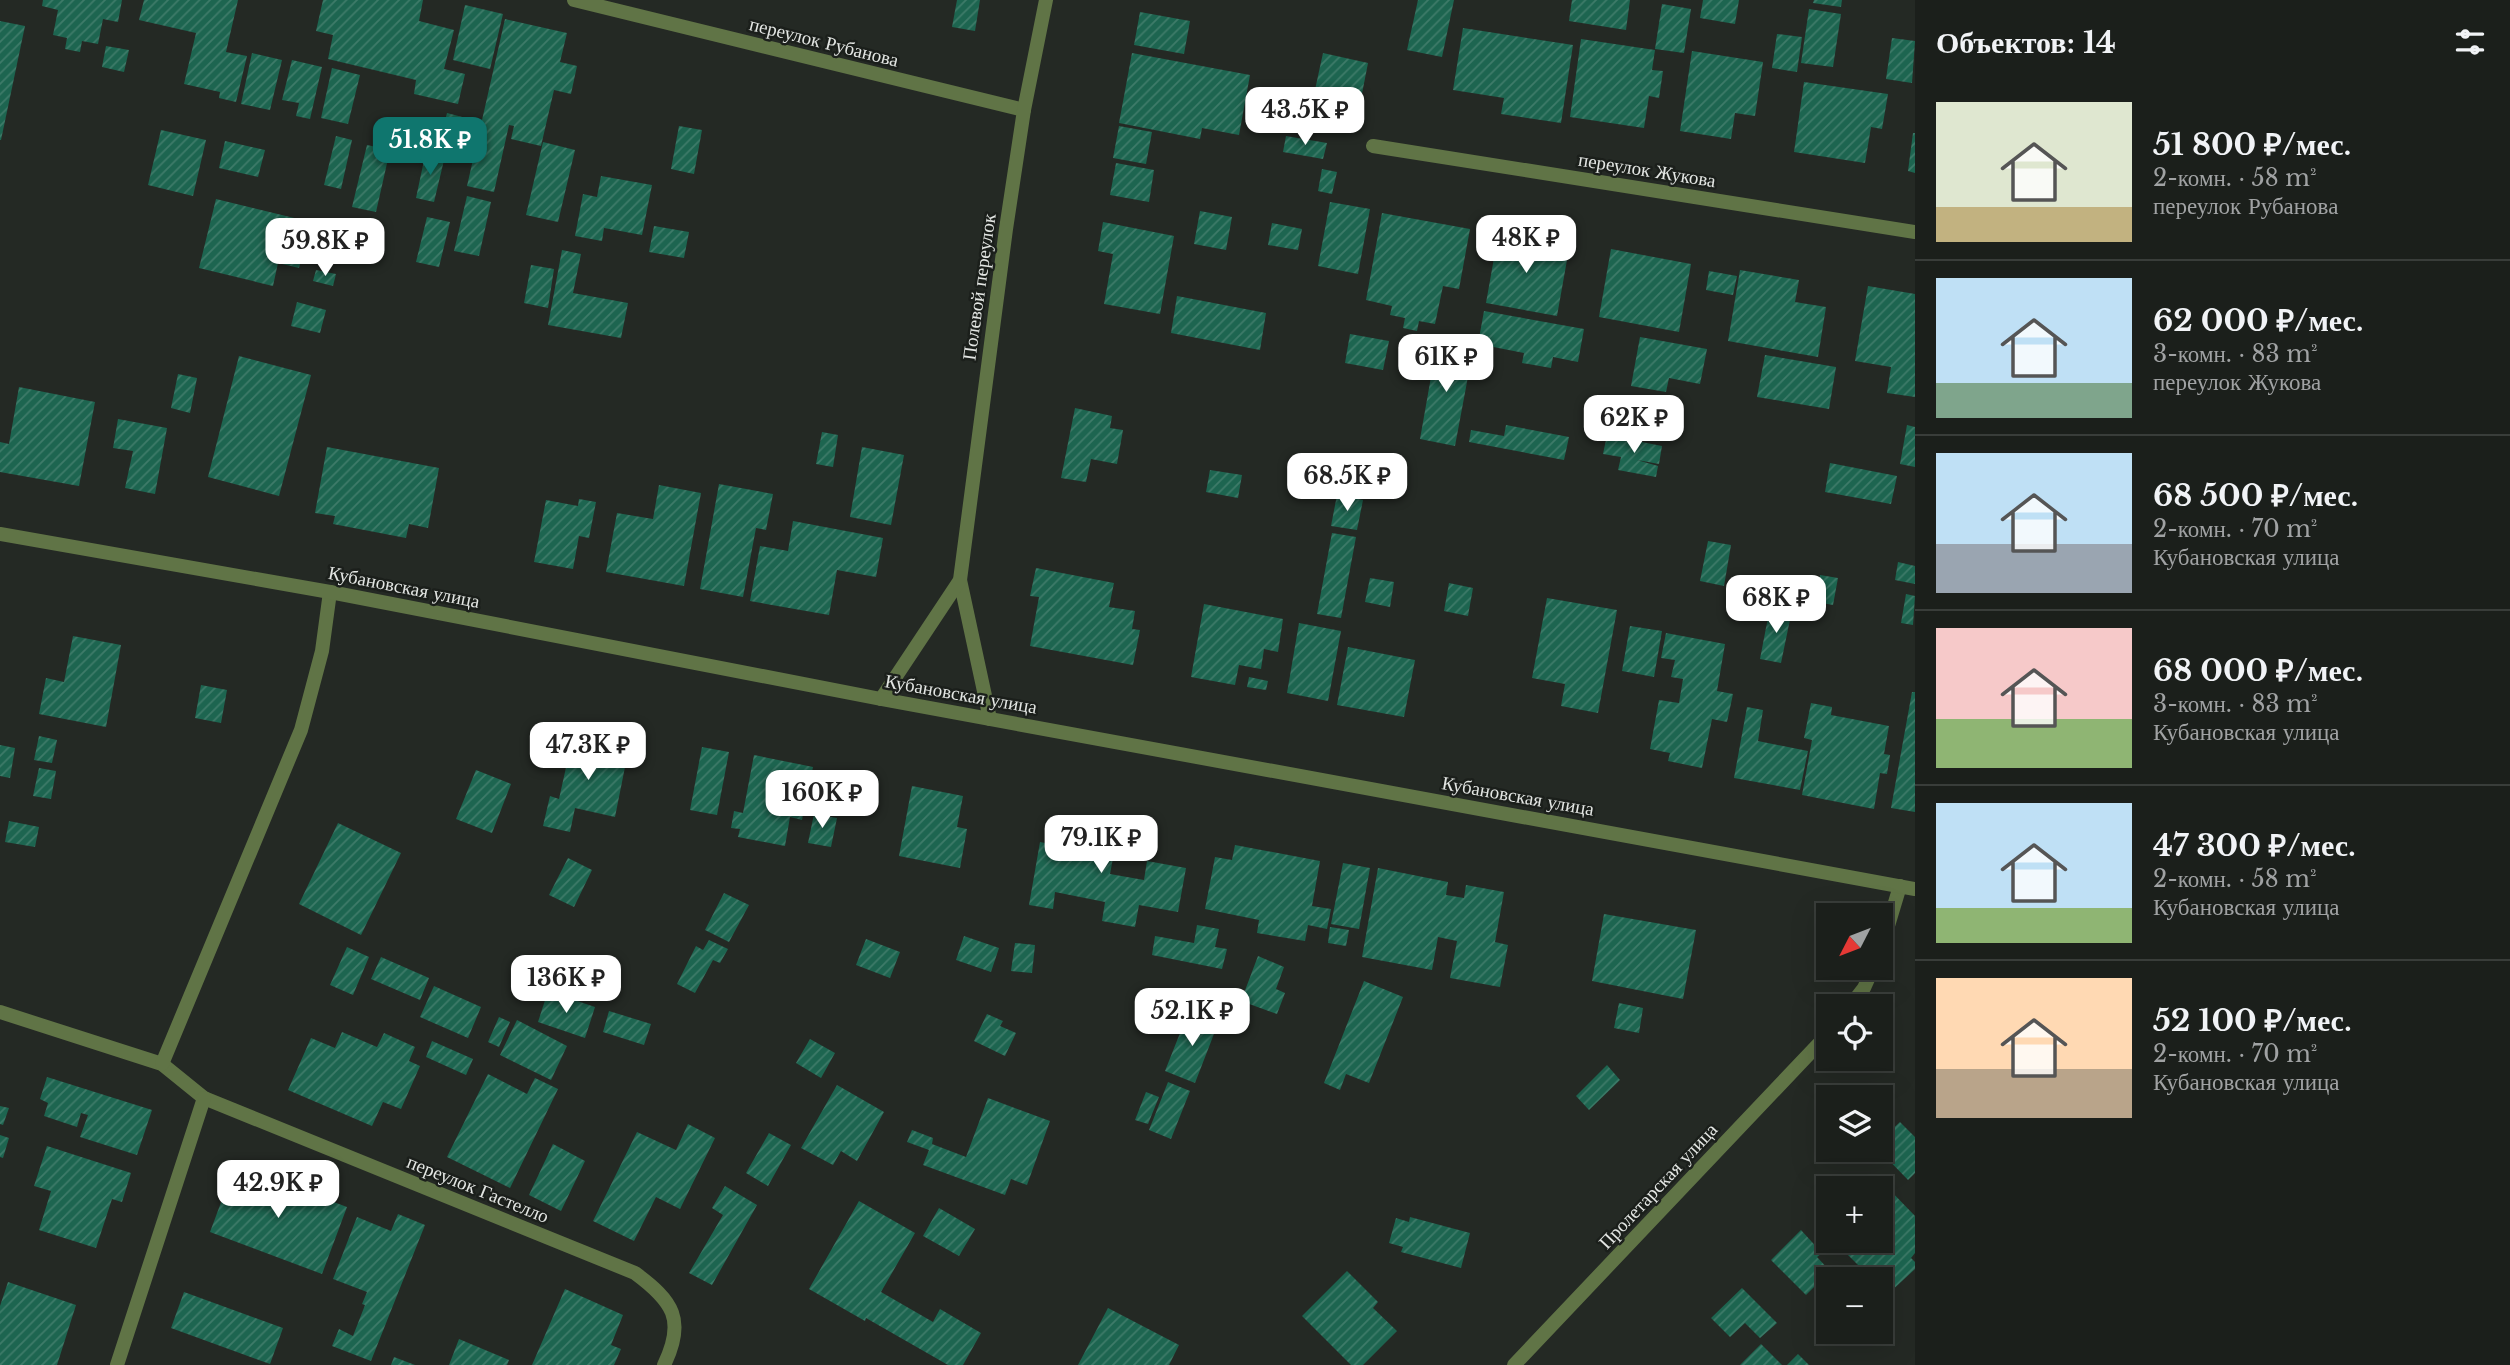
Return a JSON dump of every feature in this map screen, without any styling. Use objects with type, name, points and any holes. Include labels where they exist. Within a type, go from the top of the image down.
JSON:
[{"type":"street","name":"переулок Рубанова","points":[[574,0],[1024,110]]},
{"type":"street","name":"Полевой переулок","points":[[990,719],[960,580],[1006,229],[1024,110],[1046,0]]},
{"type":"street","name":"переулок Жукова","points":[[1373,146],[1915,232]]},
{"type":"street","name":"Кубановская улица","points":[[0,534],[330,592],[881,699],[1915,889]]},
{"type":"street","name":"Полевой переулок","points":[[881,699],[960,580]]},
{"type":"street","points":[[162,1064],[302,730],[322,651],[330,592]]},
{"type":"street","points":[[1894,906],[1900,886]]},
{"type":"street","name":"переулок Гастелло","points":[[0,1012],[162,1064],[204,1098],[635,1273],[661,1292],[674,1318],[674,1343],[664,1365]]},
{"type":"street","name":"Пролетарская улица","points":[[1514,1365],[1816,1047]]},
{"type":"street","points":[[117,1365],[204,1098]]},
{"type":"building","points":[[43,0],[122,0],[118,22],[103,19],[98,44],[82,41],[80,52],[65,49],[67,38],[53,35],[58,10],[42,6]]},
{"type":"building","points":[[144,0],[238,0],[226,52],[247,56],[236,102],[219,98],[220,92],[184,84],[196,33],[139,20]]},
{"type":"building","points":[[323,0],[423,0],[419,21],[454,30],[444,69],[465,74],[458,104],[414,94],[416,80],[328,59],[333,35],[316,31]]},
{"type":"building","points":[[957,0],[980,0],[975,31],[952,27]]},
{"type":"building","points":[[1418,0],[1454,0],[1442,57],[1407,50]]},
{"type":"building","points":[[1572,0],[1630,0],[1626,30],[1569,21]]},
{"type":"building","points":[[1703,0],[1739,0],[1735,24],[1700,18]]},
{"type":"building","points":[[1814,0],[1842,0],[1841,7],[1813,3]]},
{"type":"building","points":[[1662,4],[1691,9],[1684,53],[1655,49]]},
{"type":"building","points":[[465,5],[503,14],[490,69],[453,60]]},
{"type":"building","points":[[1809,9],[1841,14],[1833,67],[1801,63]]},
{"type":"building","points":[[1140,12],[1190,21],[1184,54],[1134,45]]},
{"type":"building","points":[[505,19],[567,33],[560,62],[577,66],[571,94],[554,90],[541,146],[511,139],[514,126],[509,125],[494,192],[467,186]]},
{"type":"building","points":[[0,21],[25,26],[1,140],[0,140]]},
{"type":"building","points":[[1463,28],[1573,45],[1561,123],[1501,114],[1504,98],[1453,90]]},
{"type":"building","points":[[1777,34],[1802,37],[1797,72],[1772,68]]},
{"type":"building","points":[[1892,38],[1915,41],[1912,83],[1886,79]]},
{"type":"building","points":[[1581,39],[1655,50],[1652,70],[1663,71],[1659,98],[1649,96],[1644,128],[1570,117]]},
{"type":"building","points":[[106,46],[129,50],[124,72],[102,67]]},
{"type":"building","points":[[1692,51],[1763,62],[1755,116],[1735,113],[1731,139],[1680,131]]},
{"type":"building","points":[[252,53],[282,60],[270,110],[241,104]]},
{"type":"building","points":[[1132,53],[1250,75],[1239,135],[1202,128],[1200,139],[1119,123]]},
{"type":"building","points":[[1323,53],[1368,63],[1359,109],[1313,99]]},
{"type":"building","points":[[292,60],[322,67],[310,119],[296,116],[299,103],[282,100]]},
{"type":"building","points":[[332,68],[360,75],[348,124],[321,118]]},
{"type":"building","points":[[1804,82],[1888,94],[1882,129],[1871,127],[1865,163],[1794,152]]},
{"type":"building","points":[[447,113],[466,118],[461,141],[441,136]]},
{"type":"building","points":[[679,126],[702,130],[694,174],[671,169]]},
{"type":"building","points":[[1119,126],[1152,132],[1146,164],[1113,158]]},
{"type":"building","points":[[161,130],[206,140],[193,196],[148,185]]},
{"type":"building","points":[[1915,133],[1915,173],[1908,171]]},
{"type":"building","points":[[336,136],[352,140],[341,189],[324,185]]},
{"type":"building","points":[[1286,136],[1327,143],[1323,159],[1283,152]]},
{"type":"building","points":[[225,141],[265,150],[258,177],[219,168]]},
{"type":"building","points":[[543,142],[575,150],[558,222],[526,215]]},
{"type":"building","points":[[367,145],[390,150],[376,212],[352,207]]},
{"type":"building","points":[[426,151],[445,156],[434,202],[416,198]]},
{"type":"building","points":[[1116,163],[1154,170],[1149,202],[1110,195]]},
{"type":"building","points":[[1322,169],[1337,172],[1332,194],[1318,191]]},
{"type":"building","points":[[601,176],[652,185],[642,235],[604,228],[602,241],[575,236],[583,194],[597,197]]},
{"type":"building","points":[[467,196],[491,202],[479,256],[454,251]]},
{"type":"building","points":[[216,199],[323,225],[315,255],[303,252],[299,268],[278,263],[273,286],[199,268]]},
{"type":"building","points":[[1330,202],[1370,209],[1358,274],[1318,266]]},
{"type":"building","points":[[1200,211],[1232,217],[1226,250],[1194,244]]},
{"type":"building","points":[[1382,213],[1470,229],[1459,289],[1443,286],[1435,324],[1419,321],[1417,331],[1403,328],[1405,318],[1390,315],[1392,306],[1366,300]]},
{"type":"building","points":[[427,217],[450,222],[439,267],[416,262]]},
{"type":"building","points":[[1103,222],[1174,236],[1160,314],[1104,304],[1113,254],[1098,251]]},
{"type":"building","points":[[1272,223],[1302,229],[1298,250],[1268,245]]},
{"type":"building","points":[[654,226],[689,232],[684,258],[649,252]]},
{"type":"building","points":[[1499,230],[1551,240],[1549,257],[1567,260],[1557,316],[1486,303]]},
{"type":"building","points":[[1611,249],[1691,264],[1679,332],[1599,317]]},
{"type":"building","points":[[562,250],[581,254],[573,293],[628,303],[621,338],[548,325]]},
{"type":"building","points":[[531,265],[554,269],[548,308],[524,303]]},
{"type":"building","points":[[316,270],[336,274],[333,286],[313,281]]},
{"type":"building","points":[[1740,270],[1799,280],[1795,302],[1826,307],[1818,357],[1728,341]]},
{"type":"building","points":[[1709,271],[1737,276],[1733,295],[1706,290]]},
{"type":"building","points":[[1868,286],[1915,294],[1915,397],[1887,393],[1891,367],[1855,361]]},
{"type":"building","points":[[1177,296],[1266,313],[1260,350],[1171,333]]},
{"type":"building","points":[[297,302],[326,310],[320,333],[291,326]]},
{"type":"building","points":[[1484,311],[1584,329],[1578,362],[1553,357],[1551,368],[1522,363],[1524,353],[1478,344]]},
{"type":"building","points":[[1350,334],[1389,341],[1383,370],[1345,363]]},
{"type":"building","points":[[1640,337],[1707,349],[1700,384],[1669,378],[1666,392],[1631,386]]},
{"type":"building","points":[[1437,343],[1473,350],[1455,446],[1420,439]]},
{"type":"building","points":[[1765,355],[1836,367],[1829,409],[1757,397]]},
{"type":"building","points":[[239,356],[311,375],[279,496],[208,477]]},
{"type":"building","points":[[178,374],[197,378],[190,413],[171,408]]},
{"type":"building","points":[[19,387],[95,402],[79,486],[0,472],[0,442],[9,444]]},
{"type":"building","points":[[1075,408],[1112,416],[1110,428],[1123,430],[1117,464],[1091,459],[1086,482],[1061,478]]},
{"type":"building","points":[[118,419],[167,428],[155,494],[125,488],[133,451],[113,448]]},
{"type":"building","points":[[1506,425],[1569,437],[1564,460],[1469,442],[1471,430],[1504,436]]},
{"type":"building","points":[[1907,425],[1915,427],[1915,467],[1900,464]]},
{"type":"building","points":[[822,432],[838,435],[833,467],[816,464]]},
{"type":"building","points":[[1607,435],[1662,446],[1659,464],[1637,460],[1658,466],[1656,477],[1618,470],[1621,457],[1603,454]]},
{"type":"building","points":[[327,447],[439,468],[428,528],[409,524],[406,538],[333,524],[335,516],[315,513]]},
{"type":"building","points":[[862,447],[904,455],[891,525],[850,517]]},
{"type":"building","points":[[1830,463],[1897,476],[1891,504],[1825,492]]},
{"type":"building","points":[[1210,470],[1242,475],[1238,498],[1206,492]]},
{"type":"building","points":[[719,484],[773,494],[766,530],[756,528],[743,597],[700,589]]},
{"type":"building","points":[[659,485],[701,493],[684,586],[606,572],[617,513],[653,519]]},
{"type":"building","points":[[1337,495],[1363,500],[1357,530],[1331,526]]},
{"type":"building","points":[[579,499],[596,502],[589,538],[579,536],[573,569],[534,562],[546,500],[578,506]]},
{"type":"building","points":[[793,521],[883,538],[876,577],[837,570],[829,615],[750,601],[760,546],[788,551]]},
{"type":"building","points":[[1332,533],[1356,537],[1341,618],[1317,614]]},
{"type":"building","points":[[1708,541],[1731,545],[1724,586],[1700,581]]},
{"type":"building","points":[[1898,562],[1915,566],[1915,584],[1895,580]]},
{"type":"building","points":[[1036,568],[1114,583],[1109,607],[1135,611],[1132,629],[1140,630],[1133,665],[1030,646],[1039,597],[1030,596]]},
{"type":"building","points":[[1820,575],[1838,578],[1833,605],[1816,602]]},
{"type":"building","points":[[1370,578],[1394,582],[1390,607],[1365,602]]},
{"type":"building","points":[[1449,583],[1473,588],[1468,616],[1444,611]]},
{"type":"building","points":[[1906,594],[1915,596],[1913,625],[1901,623]]},
{"type":"building","points":[[1547,598],[1617,610],[1598,713],[1561,706],[1565,684],[1532,678]]},
{"type":"building","points":[[1204,604],[1283,619],[1278,652],[1264,649],[1261,669],[1239,665],[1235,685],[1191,677]]},
{"type":"building","points":[[1770,607],[1792,610],[1781,663],[1760,659]]},
{"type":"building","points":[[1299,623],[1341,631],[1328,701],[1287,693]]},
{"type":"building","points":[[1630,626],[1662,631],[1654,677],[1622,671]]},
{"type":"building","points":[[1666,633],[1725,644],[1717,691],[1733,694],[1727,722],[1712,719],[1702,768],[1668,761],[1670,753],[1650,749],[1659,700],[1679,703],[1683,679],[1671,677],[1675,660],[1661,658]]},
{"type":"building","points":[[73,636],[121,645],[106,727],[39,714],[46,678],[64,682]]},
{"type":"building","points":[[1348,647],[1415,660],[1404,717],[1337,705]]},
{"type":"building","points":[[1249,677],[1268,681],[1266,690],[1247,687]]},
{"type":"building","points":[[201,685],[227,690],[221,723],[195,718]]},
{"type":"building","points":[[1912,692],[1915,692],[1915,812],[1891,808]]},
{"type":"building","points":[[1811,703],[1832,707],[1831,715],[1889,726],[1884,754],[1890,755],[1887,774],[1880,773],[1874,809],[1802,795],[1812,740],[1804,738]]},
{"type":"building","points":[[1747,707],[1763,710],[1758,741],[1808,751],[1800,790],[1734,778]]},
{"type":"building","points":[[39,736],[57,740],[52,763],[34,760]]},
{"type":"building","points":[[573,736],[629,747],[615,817],[575,808],[570,832],[543,826],[550,796],[559,799]]},
{"type":"building","points":[[0,745],[15,748],[10,778],[0,776]]},
{"type":"building","points":[[702,747],[729,752],[717,815],[690,810]]},
{"type":"building","points":[[754,755],[813,767],[802,820],[790,817],[785,846],[738,837],[740,829],[731,828],[734,811],[743,813]]},
{"type":"building","points":[[39,768],[56,771],[51,799],[33,796]]},
{"type":"building","points":[[476,770],[511,784],[492,833],[456,819]]},
{"type":"building","points":[[834,786],[858,790],[854,811],[830,807]]},
{"type":"building","points":[[912,786],[963,796],[957,827],[967,829],[960,868],[899,856]]},
{"type":"building","points":[[814,814],[837,818],[831,847],[808,843]]},
{"type":"building","points":[[1067,816],[1119,827],[1110,874],[1144,880],[1147,861],[1186,868],[1178,912],[1139,905],[1135,927],[1102,921],[1105,902],[1055,892],[1053,909],[1029,905],[1040,842],[1061,846]]},
{"type":"building","points":[[9,821],[39,827],[35,847],[5,842]]},
{"type":"building","points":[[338,823],[401,853],[361,935],[299,904]]},
{"type":"building","points":[[1235,845],[1320,861],[1312,906],[1331,909],[1327,929],[1308,925],[1305,941],[1257,933],[1259,920],[1205,909],[1215,857],[1232,860]]},
{"type":"building","points":[[568,858],[592,870],[574,907],[549,895]]},
{"type":"building","points":[[1343,863],[1370,868],[1359,929],[1331,924]]},
{"type":"building","points":[[1378,868],[1448,882],[1446,895],[1464,898],[1466,885],[1504,892],[1495,942],[1508,945],[1500,987],[1450,978],[1457,941],[1438,937],[1432,970],[1362,957]]},
{"type":"building","points":[[724,893],[749,905],[729,942],[705,930]]},
{"type":"building","points":[[1604,914],[1696,930],[1683,999],[1592,981]]},
{"type":"building","points":[[1197,925],[1219,929],[1215,947],[1227,949],[1222,969],[1152,955],[1155,936],[1194,943]]},
{"type":"building","points":[[1330,927],[1349,930],[1346,946],[1328,943]]},
{"type":"building","points":[[964,936],[999,948],[991,972],[956,960]]},
{"type":"building","points":[[866,939],[900,952],[890,978],[856,965]]},
{"type":"building","points":[[709,940],[728,949],[720,963],[713,960],[695,993],[677,984],[696,946],[703,950]]},
{"type":"building","points":[[1015,943],[1035,945],[1032,973],[1011,971]]},
{"type":"building","points":[[347,947],[369,957],[353,995],[330,985]]},
{"type":"building","points":[[1258,956],[1284,967],[1276,989],[1285,993],[1277,1014],[1241,1001]]},
{"type":"building","points":[[381,957],[429,978],[420,1000],[371,979]]},
{"type":"building","points":[[1364,981],[1403,997],[1369,1083],[1346,1074],[1340,1090],[1324,1083]]},
{"type":"building","points":[[434,986],[481,1007],[468,1038],[420,1017]]},
{"type":"building","points":[[548,991],[595,1007],[585,1038],[538,1022]]},
{"type":"building","points":[[1619,1003],[1643,1008],[1639,1033],[1614,1028]]},
{"type":"building","points":[[609,1011],[651,1024],[644,1045],[603,1032]]},
{"type":"building","points":[[1198,1012],[1219,1021],[1195,1083],[1165,1071],[1182,1028],[1190,1031]]},
{"type":"building","points":[[987,1014],[1003,1021],[1000,1026],[1016,1033],[1005,1056],[974,1041]]},
{"type":"building","points":[[499,1017],[510,1022],[499,1047],[488,1042]]},
{"type":"building","points":[[517,1020],[567,1046],[551,1080],[500,1055]]},
{"type":"building","points":[[342,1032],[377,1047],[384,1033],[415,1047],[409,1061],[420,1066],[401,1109],[383,1102],[372,1126],[288,1090],[311,1038],[335,1048]]},
{"type":"building","points":[[810,1039],[835,1053],[821,1078],[796,1063]]},
{"type":"building","points":[[432,1041],[473,1059],[466,1075],[426,1057]]},
{"type":"building","points":[[1607,1065],[1620,1080],[1589,1110],[1576,1096]]},
{"type":"building","points":[[488,1074],[527,1094],[535,1078],[558,1089],[510,1188],[447,1157]]},
{"type":"building","points":[[47,1077],[152,1110],[137,1155],[80,1137],[88,1115],[81,1113],[77,1127],[44,1116],[48,1103],[40,1099]]},
{"type":"building","points":[[1168,1082],[1190,1091],[1171,1139],[1149,1130]]},
{"type":"building","points":[[837,1085],[884,1112],[857,1161],[841,1151],[833,1165],[801,1148]]},
{"type":"building","points":[[1146,1092],[1159,1097],[1148,1124],[1135,1120]]},
{"type":"building","points":[[988,1098],[1050,1121],[1027,1185],[1011,1179],[1005,1195],[923,1165],[929,1150],[907,1142],[912,1130],[933,1138],[932,1144],[966,1157]]},
{"type":"building","points":[[0,1106],[9,1108],[3,1125],[0,1124]]},
{"type":"building","points":[[1900,1122],[1915,1137],[1915,1173],[1908,1180],[1891,1162],[1893,1162],[1893,1129]]},
{"type":"building","points":[[688,1124],[715,1138],[680,1209],[656,1197],[634,1241],[593,1221],[637,1132],[676,1150]]},
{"type":"building","points":[[769,1133],[791,1145],[768,1186],[746,1173]]},
{"type":"building","points":[[0,1135],[9,1138],[3,1158],[0,1157]]},
{"type":"building","points":[[553,1144],[585,1161],[561,1211],[529,1195]]},
{"type":"building","points":[[47,1146],[131,1173],[122,1202],[112,1199],[96,1248],[39,1230],[51,1191],[34,1186]]},
{"type":"building","points":[[235,1165],[347,1207],[322,1274],[210,1232]]},
{"type":"building","points":[[725,1186],[757,1205],[712,1285],[689,1273],[723,1215],[712,1208]]},
{"type":"building","points":[[1893,1193],[1915,1216],[1915,1253],[1911,1258],[1915,1262],[1915,1269],[1893,1289],[1893,1267],[1860,1267],[1846,1253],[1893,1253]]},
{"type":"building","points":[[859,1201],[915,1233],[881,1292],[933,1322],[940,1309],[981,1333],[963,1365],[948,1365],[809,1289]]},
{"type":"building","points":[[939,1208],[975,1229],[959,1256],[923,1236]]},
{"type":"building","points":[[398,1214],[425,1225],[371,1361],[332,1346],[339,1329],[353,1336],[367,1292],[333,1279],[357,1217],[391,1231]]},
{"type":"building","points":[[1410,1217],[1470,1233],[1461,1268],[1401,1252],[1403,1247],[1389,1243],[1396,1218],[1409,1222]]},
{"type":"building","points":[[1801,1230],[1816,1246],[1816,1253],[1822,1253],[1817,1257],[1826,1267],[1816,1267],[1816,1285],[1806,1295],[1771,1260]]},
{"type":"building","points":[[1347,1271],[1378,1302],[1373,1308],[1397,1331],[1363,1365],[1351,1365],[1302,1316]]},
{"type":"building","points":[[8,1282],[76,1305],[57,1365],[0,1365],[0,1306]]},
{"type":"building","points":[[1742,1288],[1777,1323],[1760,1338],[1745,1323],[1730,1337],[1711,1318]]},
{"type":"building","points":[[565,1289],[623,1315],[611,1345],[621,1349],[614,1365],[532,1365]]},
{"type":"building","points":[[184,1292],[283,1328],[270,1364],[171,1328]]},
{"type":"building","points":[[1108,1308],[1179,1345],[1169,1365],[1078,1365]]},
{"type":"building","points":[[459,1339],[509,1360],[507,1365],[449,1365]]},
{"type":"building","points":[[1761,1344],[1782,1365],[1740,1365]]},
{"type":"building","points":[[1798,1354],[1809,1365],[1787,1365]]},
{"type":"building","points":[[394,1357],[415,1365],[391,1365]]}]
